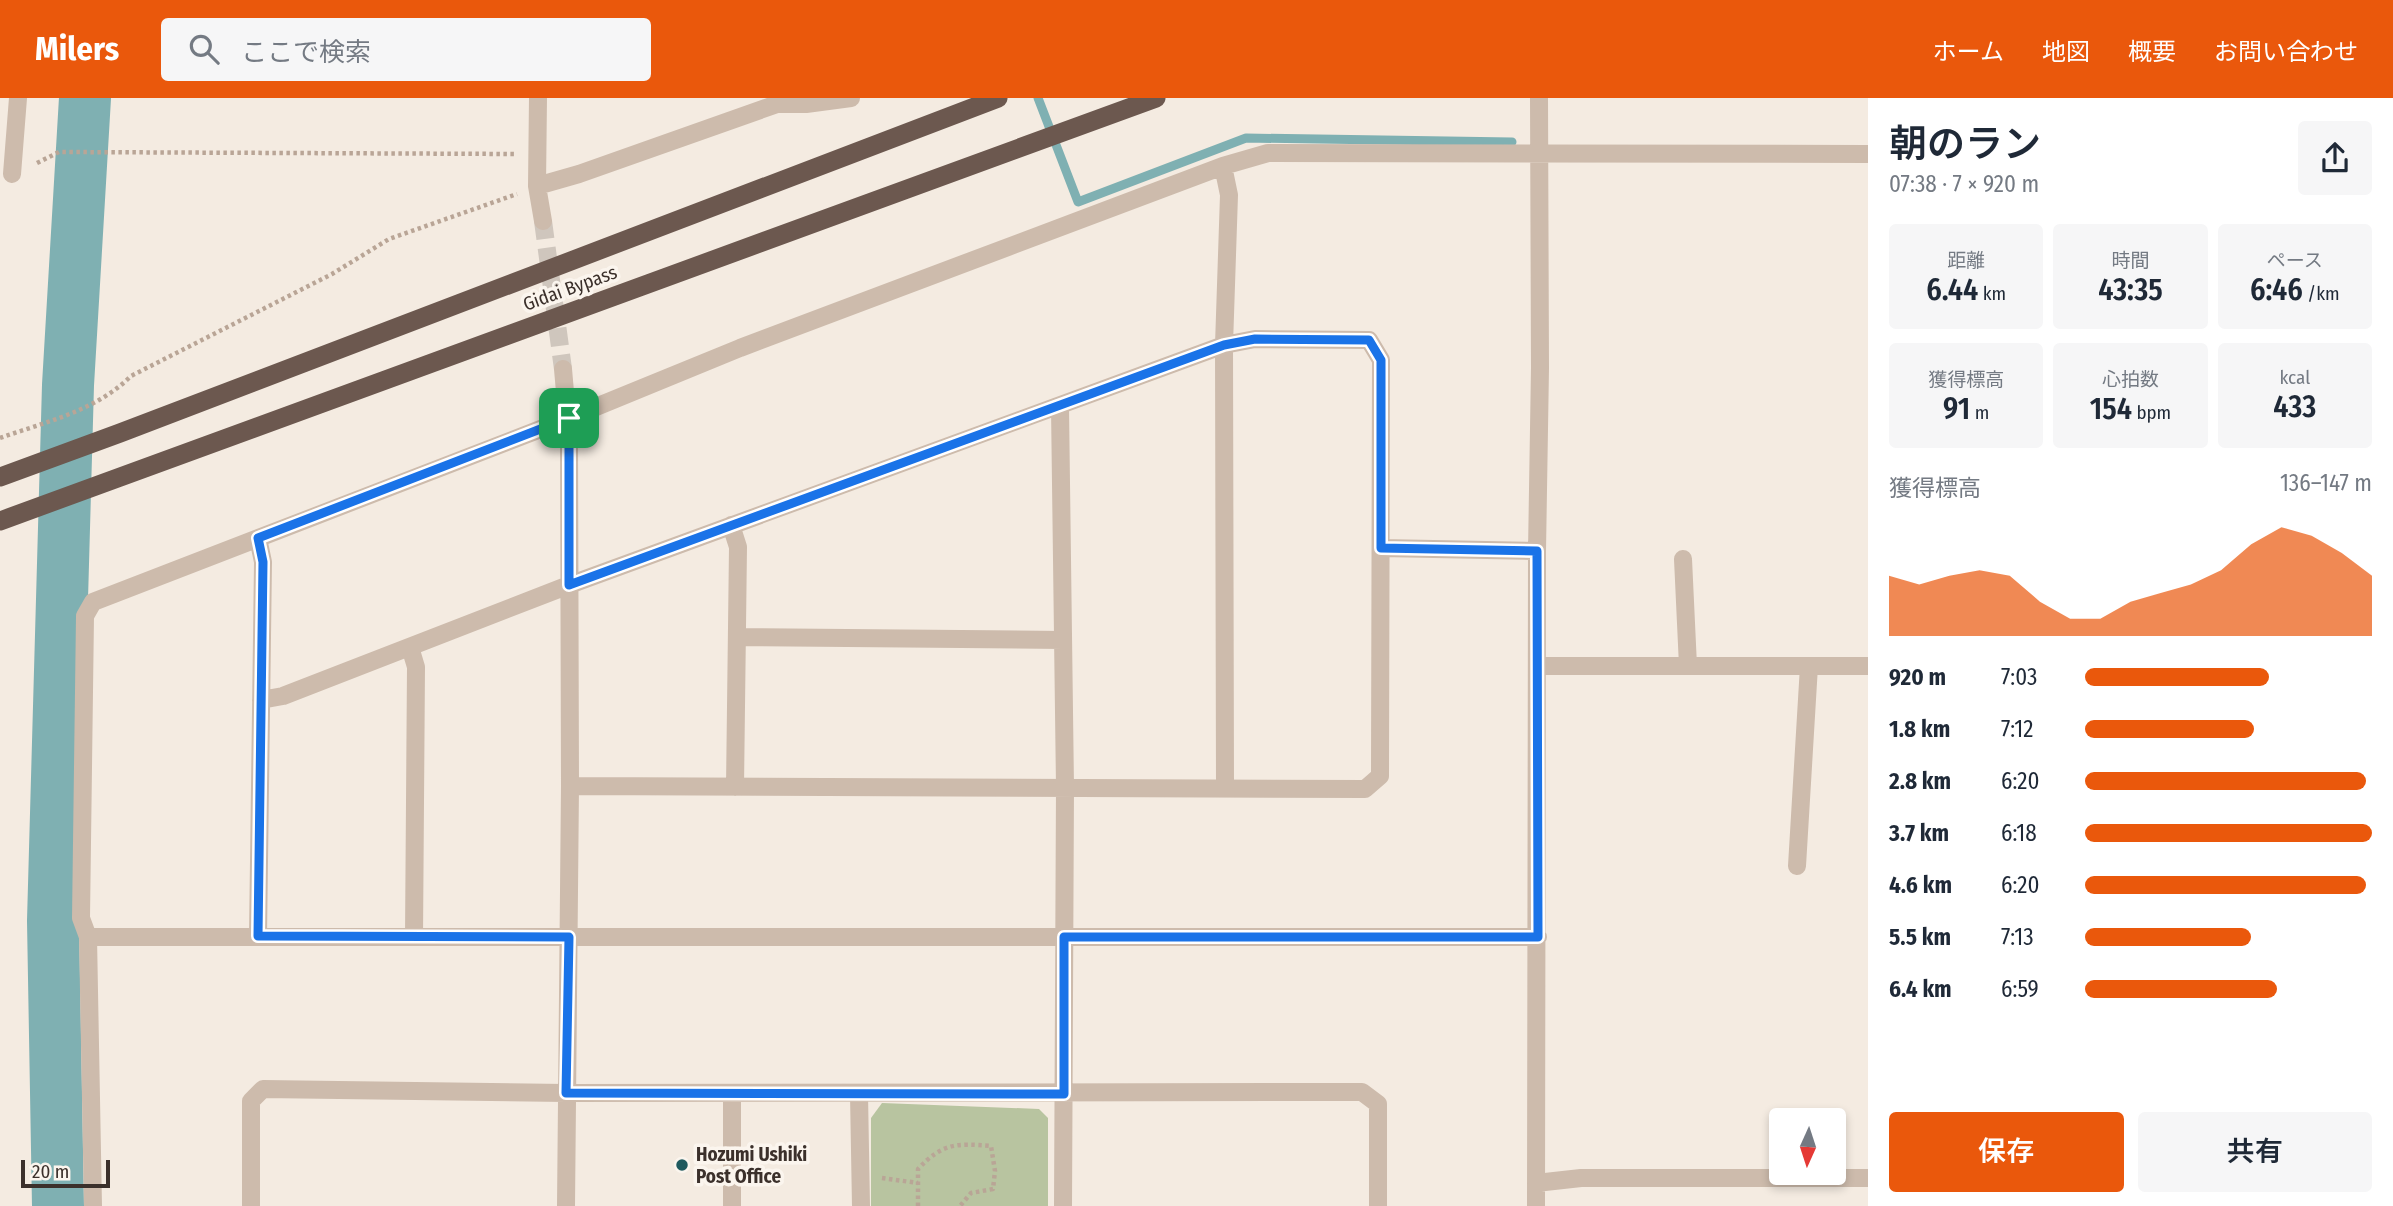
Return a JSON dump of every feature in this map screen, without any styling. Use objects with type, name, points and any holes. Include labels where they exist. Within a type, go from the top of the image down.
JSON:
[{"type":"highway","name":"Gidai Bypass","points":[[0,477],[998,98]]},
{"type":"highway","name":"Gidai Bypass","points":[[0,521],[1156,98]]},
{"type":"street","points":[[12,174],[18,98]]},
{"type":"street","points":[[538,98],[537,186],[543,221]]},
{"type":"street","points":[[537,186],[579,174],[777,104],[806,104],[851,98]]},
{"type":"street","points":[[1536,1206],[1539,98]]},
{"type":"street","points":[[93,1206],[88,937],[80,918],[85,616],[93,602],[569,418],[740,348],[1223,166],[1268,153],[1868,154]]},
{"type":"street","points":[[1223,166],[1229,194],[1224,345],[1225,787]]},
{"type":"street","points":[[261,700],[282,696],[569,585],[1224,345],[1255,339],[1369,340],[1381,360],[1380,776],[1365,789],[570,786]]},
{"type":"street","points":[[563,369],[569,418],[570,786],[566,1206]]},
{"type":"street","points":[[1059,407],[1065,787],[1063,1206]]},
{"type":"street","points":[[731,525],[738,547],[735,787]]},
{"type":"street","points":[[258,538],[263,562],[258,936]]},
{"type":"street","points":[[1381,548],[1537,551]]},
{"type":"street","points":[[1683,559],[1688,666]]},
{"type":"street","points":[[737,637],[1063,640]]},
{"type":"street","points":[[410,647],[416,667],[414,937]]},
{"type":"street","points":[[1538,666],[1868,666]]},
{"type":"street","points":[[1797,866],[1809,666]]},
{"type":"street","points":[[88,937],[1538,937]]},
{"type":"street","points":[[251,1206],[251,1101],[263,1089],[732,1094],[1362,1092],[1378,1104],[1378,1206]]},
{"type":"street","points":[[732,1094],[732,1206]]},
{"type":"street","points":[[859,1094],[861,1206]]},
{"type":"street","points":[[1536,1183],[1581,1178],[1868,1178]]},
{"type":"path","points":[[71,153],[538,154]]},
{"type":"path","points":[[0,438],[98,402],[115,392],[131,376],[332,274],[389,239],[537,186]]},
{"type":"path","points":[[918,1206],[918,1170],[932,1154],[960,1143],[990,1146],[995,1171],[993,1189],[971,1193],[960,1206]]},
{"type":"path","points":[[860,1176],[918,1183]]},
{"type":"green space","points":[[882,1103],[1039,1109],[1048,1118],[1048,1206],[871,1206],[871,1118]]},
{"type":"waterway","points":[[58,1206],[53,921],[68,385],[85,98]]},
{"type":"waterway","points":[[1038,98],[1078,202],[1246,138],[1512,142]]},
{"type":"tunnel","points":[[543,221],[563,369]]},
{"type":"place","name":"Hozumi Ushiki Post Office","points":[[682,1165]]},
{"type":"route","points":[[1255,339],[1369,340],[1381,360],[1381,548],[1537,551],[1538,937],[1064,937],[1064,1094],[859,1094],[566,1093],[569,937],[258,936],[263,562],[258,538],[569,418],[569,585],[1224,345],[1255,339]]}]
